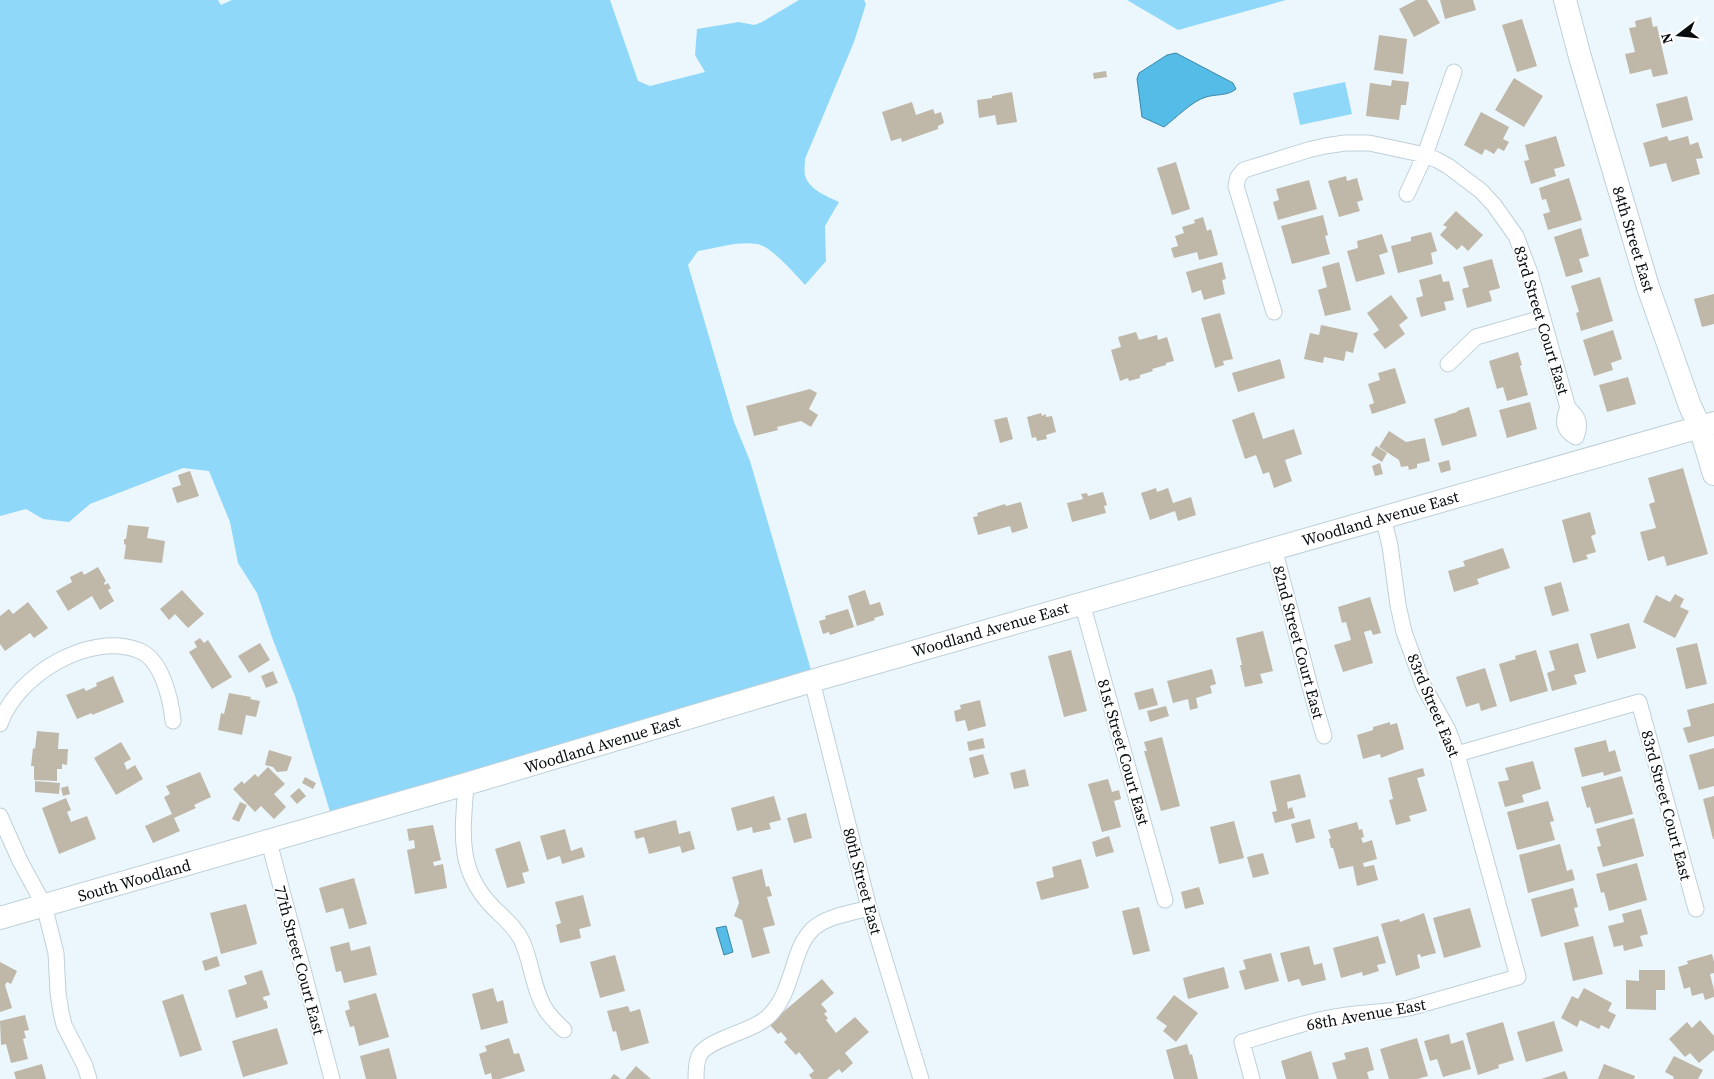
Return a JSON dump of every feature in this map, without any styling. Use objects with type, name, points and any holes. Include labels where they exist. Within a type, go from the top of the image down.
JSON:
[{"type":"street","name":"84th Street East","points":[[1565,0],[1590,93],[1648,287],[1690,406],[1707,425],[1714,474]]},
{"type":"street","points":[[1407,194],[1425,155],[1454,72]]},
{"type":"street","name":"83rd Street Court East","points":[[1274,312],[1236,186],[1238,177],[1244,170],[1325,146],[1345,143],[1370,144],[1425,155],[1438,160],[1481,190],[1516,236],[1523,252],[1568,408],[1564,417],[1564,424],[1568,432],[1576,437],[1584,460]]},
{"type":"street","points":[[1448,364],[1476,337],[1542,318]]},
{"type":"street","name":"Woodland Avenue East","points":[[269,842],[812,681],[1707,425]]},
{"type":"street","name":"83rd Street East","points":[[1383,517],[1390,546],[1398,605],[1404,632],[1424,687],[1448,730],[1457,754],[1518,977]]},
{"type":"street","name":"82nd Street Court East","points":[[1274,548],[1312,698],[1324,736]]},
{"type":"street","name":"81st Street Court East","points":[[1082,603],[1165,900]]},
{"type":"street","points":[[0,724],[14,698],[41,672],[58,660],[76,652],[93,647],[110,646],[140,651],[150,659],[165,684],[171,703],[173,721]]},
{"type":"street","name":"80th Street East","points":[[812,681],[869,908],[921,1079]]},
{"type":"street","name":"83rd Street Court East","points":[[1457,754],[1639,702],[1696,909]]},
{"type":"street","points":[[466,784],[462,835],[465,860],[469,871],[480,892],[518,934],[525,948],[544,1007],[564,1030]]},
{"type":"street","points":[[0,816],[20,861],[44,905],[56,952],[60,1012],[89,1079]]},
{"type":"street","name":"South Woodland","points":[[0,918],[269,842]]},
{"type":"street","name":"77th Street Court East","points":[[269,842],[332,1079]]},
{"type":"street","points":[[696,1079],[697,1061],[703,1050],[716,1042],[751,1028],[766,1019],[774,1011],[785,994],[802,946],[810,932],[826,921],[869,908]]},
{"type":"street","name":"68th Avenue East","points":[[1252,1079],[1242,1042],[1327,1018],[1409,1008],[1518,977]]},
{"type":"shaded area","points":[[0,0],[218,0],[221,5],[232,0],[610,0],[638,81],[650,86],[705,72],[695,55],[697,29],[739,22],[754,25],[799,0],[864,0],[866,4],[854,42],[805,159],[805,175],[810,184],[819,192],[839,202],[825,226],[826,261],[805,285],[776,255],[757,244],[735,244],[698,251],[688,265],[734,422],[750,461],[811,670],[331,815],[295,696],[257,593],[238,563],[230,522],[209,471],[183,468],[90,504],[69,522],[43,519],[26,509],[0,516]]},
{"type":"shaded area","points":[[1127,0],[1286,0],[1178,30]]},
{"type":"shaded area","points":[[1176,53],[1233,83],[1236,89],[1222,95],[1201,99],[1164,127],[1142,117],[1137,79],[1139,73],[1167,55]]},
{"type":"shaded area","points":[[1345,82],[1352,114],[1300,125],[1293,93]]},
{"type":"shaded area","points":[[726,926],[733,952],[724,955],[716,928]]},
{"type":"building","points":[[1416,0],[1427,0],[1440,23],[1414,37],[1399,9]]},
{"type":"building","points":[[1440,0],[1473,0],[1476,10],[1445,19]]},
{"type":"building","points":[[1651,17],[1653,27],[1657,26],[1668,74],[1653,77],[1651,69],[1630,74],[1625,54],[1635,52],[1629,28],[1636,27],[1635,21]]},
{"type":"building","points":[[1522,19],[1537,66],[1517,72],[1502,25]]},
{"type":"building","points":[[1379,35],[1407,39],[1403,74],[1374,70]]},
{"type":"building","points":[[1106,71],[1107,77],[1094,79],[1093,73]]},
{"type":"building","points":[[1514,78],[1543,96],[1524,127],[1495,110]]},
{"type":"building","points":[[1392,80],[1409,82],[1406,105],[1401,105],[1399,120],[1366,116],[1370,83],[1391,86]]},
{"type":"building","points":[[1012,92],[1017,122],[997,125],[995,115],[979,118],[977,100]]},
{"type":"building","points":[[1687,96],[1693,120],[1662,128],[1656,104]]},
{"type":"building","points":[[912,102],[916,115],[933,109],[935,114],[941,112],[944,123],[938,126],[938,129],[902,142],[901,138],[891,141],[882,112]]},
{"type":"building","points":[[1481,112],[1509,127],[1503,139],[1509,142],[1504,151],[1498,148],[1494,154],[1485,149],[1482,155],[1464,145]]},
{"type":"building","points":[[1556,136],[1565,166],[1554,169],[1556,176],[1531,184],[1524,161],[1529,160],[1525,145]]},
{"type":"building","points":[[1667,136],[1669,141],[1688,136],[1690,145],[1698,142],[1703,158],[1696,159],[1700,174],[1672,182],[1666,163],[1650,167],[1643,143]]},
{"type":"building","points":[[1176,162],[1190,209],[1172,215],[1157,168]]},
{"type":"building","points":[[1346,176],[1347,181],[1357,178],[1363,200],[1357,202],[1360,211],[1339,217],[1328,181]]},
{"type":"building","points":[[1569,178],[1582,220],[1548,230],[1543,214],[1550,212],[1546,199],[1542,200],[1539,188]]},
{"type":"building","points":[[1309,180],[1317,209],[1278,220],[1273,202],[1279,200],[1276,189]]},
{"type":"building","points":[[1456,211],[1483,235],[1468,251],[1462,245],[1457,250],[1440,235],[1447,227],[1443,225]]},
{"type":"building","points":[[1323,215],[1328,235],[1325,236],[1330,254],[1292,264],[1281,226]]},
{"type":"building","points":[[1203,217],[1207,231],[1211,229],[1218,255],[1199,260],[1197,252],[1174,258],[1171,248],[1178,246],[1175,236],[1184,233],[1182,227],[1195,223],[1194,220]]},
{"type":"building","points":[[1581,228],[1589,256],[1579,259],[1583,272],[1566,277],[1554,237]]},
{"type":"building","points":[[1431,232],[1437,251],[1431,253],[1433,264],[1398,273],[1391,246],[1411,241],[1411,237]]},
{"type":"building","points":[[1382,234],[1388,252],[1379,255],[1385,274],[1356,282],[1347,251],[1358,248],[1357,241]]},
{"type":"building","points":[[1492,259],[1500,288],[1489,291],[1492,301],[1467,308],[1462,289],[1469,287],[1463,267]]},
{"type":"building","points":[[1222,262],[1226,279],[1222,280],[1225,294],[1204,300],[1201,290],[1192,293],[1186,272]]},
{"type":"building","points":[[1339,262],[1351,310],[1325,316],[1318,290],[1327,287],[1322,267]]},
{"type":"building","points":[[1441,274],[1443,282],[1449,281],[1454,300],[1444,302],[1446,310],[1421,317],[1416,298],[1423,296],[1419,280]]},
{"type":"building","points":[[1600,277],[1613,321],[1581,331],[1576,313],[1579,312],[1571,286]]},
{"type":"building","points":[[1714,294],[1714,324],[1702,327],[1694,299]]},
{"type":"building","points":[[1391,295],[1408,318],[1399,325],[1405,334],[1385,349],[1373,334],[1379,330],[1367,313]]},
{"type":"building","points":[[1220,313],[1233,359],[1223,361],[1224,365],[1215,368],[1201,318]]},
{"type":"building","points":[[1321,325],[1358,333],[1353,353],[1346,351],[1344,361],[1324,357],[1323,363],[1304,359],[1310,333],[1319,335]]},
{"type":"building","points":[[1613,330],[1622,359],[1611,363],[1613,370],[1594,376],[1583,340]]},
{"type":"building","points":[[1136,332],[1139,340],[1157,335],[1158,340],[1167,337],[1174,361],[1140,375],[1140,378],[1129,381],[1128,378],[1120,381],[1111,350],[1121,347],[1118,337]]},
{"type":"building","points":[[1518,352],[1528,395],[1507,401],[1503,387],[1497,389],[1489,361]]},
{"type":"building","points":[[1280,359],[1285,378],[1238,392],[1232,373]]},
{"type":"building","points":[[1395,368],[1406,403],[1372,414],[1369,405],[1374,403],[1368,384],[1380,380],[1378,373]]},
{"type":"building","points":[[1628,377],[1636,404],[1607,412],[1599,385]]},
{"type":"building","points":[[810,389],[817,393],[809,409],[818,415],[811,427],[801,421],[777,427],[778,430],[754,436],[746,406]]},
{"type":"building","points":[[1530,402],[1537,429],[1507,438],[1499,410]]},
{"type":"building","points":[[1469,407],[1477,436],[1442,446],[1434,419]]},
{"type":"building","points":[[1254,412],[1263,439],[1294,429],[1302,454],[1285,460],[1292,481],[1274,488],[1269,472],[1263,474],[1256,455],[1245,459],[1232,420]]},
{"type":"building","points":[[1041,413],[1042,416],[1046,414],[1046,417],[1052,416],[1056,432],[1046,435],[1047,439],[1037,441],[1036,437],[1032,438],[1027,417]]},
{"type":"building","points":[[1007,417],[1013,439],[1000,443],[994,420]]},
{"type":"building","points":[[1389,431],[1406,442],[1425,438],[1430,461],[1417,464],[1417,468],[1409,470],[1408,466],[1401,467],[1399,460],[1379,447]]},
{"type":"building","points":[[1376,446],[1387,453],[1382,462],[1371,455]]},
{"type":"building","points":[[1449,460],[1451,470],[1441,473],[1438,463]]},
{"type":"building","points":[[1380,463],[1383,474],[1375,476],[1372,466]]},
{"type":"building","points":[[1683,468],[1708,554],[1667,566],[1664,556],[1648,561],[1640,532],[1656,528],[1649,504],[1655,502],[1648,478]]},
{"type":"building","points":[[190,471],[199,496],[177,503],[172,488],[181,485],[178,475]]},
{"type":"building","points":[[1156,488],[1157,492],[1168,488],[1173,503],[1191,497],[1196,515],[1178,521],[1175,511],[1150,520],[1141,493]]},
{"type":"building","points":[[1103,492],[1107,505],[1104,506],[1106,513],[1072,522],[1067,503],[1083,499],[1081,494],[1087,493],[1088,496]]},
{"type":"building","points":[[1021,502],[1028,528],[1012,533],[1010,526],[978,535],[973,517],[978,516],[977,513],[1005,504],[1006,506]]},
{"type":"building","points":[[1590,512],[1596,534],[1591,536],[1596,552],[1586,555],[1588,559],[1573,563],[1562,520]]},
{"type":"building","points":[[128,525],[149,527],[147,538],[165,541],[162,563],[124,559],[126,545],[124,544],[124,539],[126,539]]},
{"type":"building","points":[[1503,548],[1510,568],[1477,579],[1479,584],[1454,592],[1448,571],[1465,566],[1463,561]]},
{"type":"building","points":[[98,567],[106,581],[105,585],[108,583],[111,588],[108,590],[114,601],[100,610],[92,596],[68,611],[56,591],[72,582],[70,577],[82,571],[84,575]]},
{"type":"building","points":[[1561,582],[1569,611],[1552,616],[1544,587]]},
{"type":"building","points":[[182,590],[204,614],[188,628],[175,614],[169,620],[160,609]]},
{"type":"building","points":[[865,590],[870,605],[880,602],[884,615],[857,626],[848,596]]},
{"type":"building","points":[[1675,594],[1684,599],[1680,607],[1689,611],[1675,638],[1643,622],[1656,595],[1670,602]]},
{"type":"building","points":[[1370,597],[1381,633],[1373,635],[1371,630],[1364,632],[1373,663],[1343,672],[1334,645],[1351,640],[1346,622],[1342,623],[1338,607]]},
{"type":"building","points":[[28,602],[48,628],[34,638],[30,633],[5,651],[0,644],[0,616],[9,609],[13,614]]},
{"type":"building","points":[[848,609],[854,627],[830,635],[829,632],[823,634],[819,621],[826,619],[825,616]]},
{"type":"building","points":[[1629,623],[1636,648],[1597,659],[1590,634]]},
{"type":"building","points":[[1263,631],[1273,671],[1260,674],[1263,683],[1245,687],[1236,638]]},
{"type":"building","points":[[200,638],[204,643],[208,640],[232,677],[212,689],[189,652],[197,647],[194,642]]},
{"type":"building","points":[[260,643],[270,660],[249,673],[238,656]]},
{"type":"building","points":[[1578,643],[1586,672],[1574,675],[1577,684],[1552,691],[1547,673],[1555,670],[1549,651]]},
{"type":"building","points":[[1697,643],[1707,684],[1686,689],[1676,648]]},
{"type":"building","points":[[1071,650],[1087,711],[1064,717],[1048,656]]},
{"type":"building","points":[[1536,650],[1548,691],[1510,702],[1499,664],[1516,659],[1515,656]]},
{"type":"building","points":[[1485,668],[1497,706],[1481,711],[1479,703],[1466,707],[1456,677]]},
{"type":"building","points":[[1212,669],[1216,684],[1210,686],[1212,693],[1196,698],[1198,708],[1190,710],[1188,699],[1173,703],[1167,681]]},
{"type":"building","points":[[273,671],[278,683],[266,688],[261,676]]},
{"type":"building","points":[[113,676],[124,702],[77,719],[66,695],[84,688],[86,691],[97,686],[96,683]]},
{"type":"building","points":[[1153,688],[1158,705],[1139,710],[1134,693]]},
{"type":"building","points":[[229,693],[251,697],[250,699],[260,701],[256,717],[246,715],[242,735],[218,730],[221,713],[224,714]]},
{"type":"building","points":[[980,700],[986,726],[968,731],[965,720],[956,722],[954,711],[961,709],[960,705]]},
{"type":"building","points":[[1714,703],[1714,736],[1688,743],[1683,728],[1691,726],[1687,710]]},
{"type":"building","points":[[1166,706],[1169,716],[1150,722],[1147,711]]},
{"type":"building","points":[[1390,722],[1390,725],[1397,723],[1404,749],[1381,758],[1380,754],[1363,759],[1357,735],[1373,730],[1373,727]]},
{"type":"building","points":[[37,731],[59,733],[58,749],[68,749],[67,765],[62,764],[62,769],[57,769],[57,781],[34,780],[34,766],[31,766]]},
{"type":"building","points":[[1162,737],[1180,806],[1161,811],[1144,751],[1147,751],[1144,742]]},
{"type":"building","points":[[983,738],[985,748],[969,751],[967,742]]},
{"type":"building","points":[[1606,740],[1609,752],[1615,750],[1621,771],[1604,776],[1603,772],[1582,777],[1574,748]]},
{"type":"building","points":[[121,742],[131,759],[124,763],[127,770],[135,765],[143,779],[116,795],[94,758]]},
{"type":"building","points":[[1714,748],[1714,786],[1699,790],[1689,755]]},
{"type":"building","points":[[269,750],[292,757],[287,771],[277,772],[273,767],[265,765]]},
{"type":"building","points":[[983,754],[989,774],[974,778],[969,758]]},
{"type":"building","points":[[1533,761],[1541,789],[1522,795],[1524,802],[1505,807],[1498,782],[1509,780],[1505,768]]},
{"type":"building","points":[[268,767],[285,784],[274,794],[286,807],[274,819],[261,806],[255,812],[233,789],[242,781],[244,784],[255,774],[258,777]]},
{"type":"building","points":[[1423,768],[1425,776],[1417,778],[1427,811],[1409,816],[1411,821],[1396,825],[1389,800],[1393,799],[1388,778]]},
{"type":"building","points":[[1025,769],[1029,786],[1014,789],[1010,773]]},
{"type":"building","points":[[200,772],[211,797],[194,805],[196,808],[174,818],[180,831],[153,843],[145,826],[172,814],[164,797],[170,794],[166,786]]},
{"type":"building","points":[[1300,774],[1306,797],[1287,802],[1288,809],[1292,807],[1295,818],[1275,823],[1272,812],[1277,811],[1270,781]]},
{"type":"building","points":[[1622,776],[1633,814],[1595,824],[1590,807],[1587,808],[1581,787]]},
{"type":"building","points":[[305,777],[316,783],[313,789],[302,783]]},
{"type":"building","points":[[1108,779],[1112,792],[1119,790],[1121,799],[1114,801],[1121,827],[1102,832],[1088,784]]},
{"type":"building","points":[[35,781],[60,783],[59,794],[35,792]]},
{"type":"building","points":[[68,786],[70,794],[63,796],[61,788]]},
{"type":"building","points":[[299,788],[306,796],[297,804],[290,796]]},
{"type":"building","points":[[774,796],[781,820],[769,823],[771,829],[753,833],[752,827],[737,831],[731,808]]},
{"type":"building","points":[[1714,796],[1714,839],[1713,839],[1703,799]]},
{"type":"building","points":[[66,798],[71,810],[67,812],[71,822],[87,816],[96,839],[59,854],[42,808]]},
{"type":"building","points":[[1548,801],[1554,821],[1550,822],[1555,840],[1517,850],[1507,812]]},
{"type":"building","points":[[240,802],[247,805],[239,822],[232,819]]},
{"type":"building","points":[[806,813],[812,838],[794,843],[787,818]]},
{"type":"building","points":[[1634,818],[1644,856],[1603,867],[1597,847],[1601,846],[1596,829]]},
{"type":"building","points":[[1310,819],[1315,838],[1296,843],[1291,824]]},
{"type":"building","points":[[676,820],[679,834],[690,831],[695,849],[682,853],[680,846],[649,854],[644,837],[636,839],[634,831]]},
{"type":"building","points":[[1234,821],[1244,858],[1219,864],[1210,827]]},
{"type":"building","points":[[1357,822],[1359,830],[1362,829],[1364,837],[1361,838],[1363,843],[1372,840],[1377,859],[1363,863],[1364,867],[1374,865],[1378,880],[1357,886],[1353,866],[1339,869],[1333,848],[1331,848],[1329,839],[1331,838],[1328,830]]},
{"type":"building","points":[[433,825],[441,860],[433,862],[434,866],[443,864],[447,888],[415,894],[407,850],[415,848],[414,840],[409,841],[407,829]]},
{"type":"building","points":[[565,829],[571,851],[582,847],[585,857],[562,864],[560,856],[547,860],[540,836]]},
{"type":"building","points":[[1109,836],[1114,852],[1096,857],[1092,842]]},
{"type":"building","points":[[520,841],[529,871],[522,873],[525,883],[507,888],[495,849]]},
{"type":"building","points":[[1560,844],[1567,871],[1572,869],[1575,880],[1528,893],[1519,855]]},
{"type":"building","points":[[1263,853],[1269,874],[1253,878],[1247,857]]},
{"type":"building","points":[[1081,859],[1089,888],[1041,900],[1036,882],[1054,877],[1052,867]]},
{"type":"building","points":[[1637,863],[1647,900],[1609,911],[1604,892],[1601,893],[1596,874]]},
{"type":"building","points":[[762,869],[766,887],[769,886],[772,896],[767,897],[775,925],[763,928],[770,953],[752,958],[742,920],[734,916],[739,903],[732,877]]},
{"type":"building","points":[[354,878],[367,924],[349,929],[343,908],[326,913],[319,888]]},
{"type":"building","points":[[1199,887],[1204,904],[1185,909],[1181,892]]},
{"type":"building","points":[[1573,888],[1578,907],[1574,908],[1579,926],[1541,937],[1531,899]]},
{"type":"building","points":[[583,895],[591,926],[579,929],[581,938],[560,943],[556,925],[561,923],[555,902]]},
{"type":"building","points":[[246,904],[257,944],[221,954],[210,913]]},
{"type":"building","points":[[1139,907],[1150,951],[1133,955],[1122,911]]},
{"type":"building","points":[[1470,908],[1481,947],[1444,958],[1433,918]]},
{"type":"building","points":[[1641,909],[1648,934],[1640,936],[1643,946],[1624,951],[1623,945],[1614,947],[1608,926],[1624,922],[1622,914]]},
{"type":"building","points":[[1424,913],[1436,953],[1421,957],[1420,954],[1417,955],[1420,968],[1396,976],[1381,924],[1399,919],[1400,922]]},
{"type":"building","points":[[1378,936],[1386,963],[1377,965],[1379,971],[1363,976],[1362,972],[1341,978],[1333,948]]},
{"type":"building","points":[[1593,936],[1603,974],[1573,981],[1564,943]]},
{"type":"building","points":[[349,942],[351,951],[370,946],[377,975],[344,983],[341,971],[336,972],[330,947]]},
{"type":"building","points":[[1309,946],[1314,965],[1322,963],[1326,980],[1302,986],[1299,979],[1288,982],[1280,953]]},
{"type":"building","points":[[1271,953],[1279,981],[1245,990],[1239,971],[1246,969],[1243,960]]},
{"type":"building","points":[[1712,954],[1714,973],[1710,974],[1714,997],[1705,1000],[1703,993],[1692,996],[1690,987],[1684,989],[1678,967],[1688,964],[1687,961]]},
{"type":"building","points":[[615,955],[625,991],[600,998],[590,962]]},
{"type":"building","points":[[217,956],[220,966],[205,971],[202,961]]},
{"type":"building","points":[[0,962],[17,971],[11,984],[7,982],[5,985],[12,1008],[0,1012]]},
{"type":"building","points":[[1224,967],[1229,988],[1188,999],[1183,978]]},
{"type":"building","points":[[262,970],[270,995],[263,997],[268,1008],[236,1018],[228,990],[247,984],[244,976]]},
{"type":"building","points":[[1639,970],[1665,970],[1665,990],[1656,990],[1656,1010],[1626,1009],[1626,980],[1639,981]]},
{"type":"building","points":[[822,979],[834,993],[821,1004],[827,1011],[824,1014],[828,1018],[826,1020],[836,1033],[855,1017],[869,1032],[845,1053],[853,1063],[842,1073],[839,1069],[827,1079],[812,1079],[809,1075],[814,1071],[799,1052],[796,1055],[784,1042],[787,1039],[781,1032],[778,1034],[769,1024]]},
{"type":"building","points":[[493,988],[497,1002],[503,1000],[508,1023],[481,1030],[472,994]]},
{"type":"building","points":[[1584,988],[1612,1003],[1608,1011],[1616,1015],[1609,1029],[1601,1025],[1599,1029],[1580,1020],[1577,1027],[1561,1018],[1572,996],[1578,999]]},
{"type":"building","points":[[376,993],[389,1037],[359,1046],[354,1026],[350,1027],[345,1011],[350,1009],[348,1001]]},
{"type":"building","points":[[183,994],[202,1050],[180,1057],[162,1001]]},
{"type":"building","points":[[1174,995],[1198,1013],[1176,1042],[1163,1031],[1167,1026],[1156,1018]]},
{"type":"building","points":[[628,1006],[630,1012],[640,1009],[649,1043],[621,1051],[616,1031],[613,1032],[607,1011]]},
{"type":"building","points":[[25,1015],[29,1030],[24,1031],[26,1038],[23,1039],[28,1059],[11,1063],[6,1044],[1,1045],[0,1021]]},
{"type":"building","points":[[1700,1020],[1714,1036],[1714,1050],[1699,1063],[1690,1053],[1685,1057],[1669,1039],[1687,1022],[1692,1028]]},
{"type":"building","points":[[1554,1021],[1563,1051],[1526,1062],[1517,1032]]},
{"type":"building","points":[[1503,1022],[1514,1060],[1498,1065],[1499,1068],[1478,1075],[1466,1033]]},
{"type":"building","points":[[277,1028],[288,1064],[243,1077],[232,1041]]},
{"type":"building","points":[[1449,1034],[1451,1044],[1463,1040],[1471,1069],[1443,1077],[1437,1059],[1430,1061],[1424,1041]]},
{"type":"building","points":[[509,1038],[514,1054],[519,1053],[525,1071],[500,1079],[492,1079],[491,1073],[485,1075],[479,1054],[487,1051],[485,1046]]},
{"type":"building","points":[[1417,1038],[1428,1076],[1417,1079],[1389,1079],[1380,1049]]},
{"type":"building","points":[[1187,1044],[1190,1055],[1192,1054],[1198,1079],[1174,1079],[1166,1050]]},
{"type":"building","points":[[1368,1047],[1374,1070],[1367,1072],[1369,1079],[1337,1079],[1332,1063],[1346,1059],[1344,1053]]},
{"type":"building","points":[[389,1048],[397,1079],[366,1079],[360,1056]]},
{"type":"building","points":[[1311,1051],[1319,1079],[1286,1079],[1281,1061]]},
{"type":"building","points":[[1674,1056],[1703,1070],[1698,1079],[1673,1079],[1674,1077],[1665,1072]]},
{"type":"building","points":[[42,1064],[46,1079],[16,1079],[14,1072]]},
{"type":"building","points":[[1604,1064],[1635,1076],[1634,1079],[1598,1079]]},
{"type":"building","points":[[636,1066],[651,1079],[625,1079]]},
{"type":"building","points":[[1565,1071],[1568,1079],[1541,1079]]},
{"type":"building","points":[[614,1074],[621,1079],[610,1079]]}]
